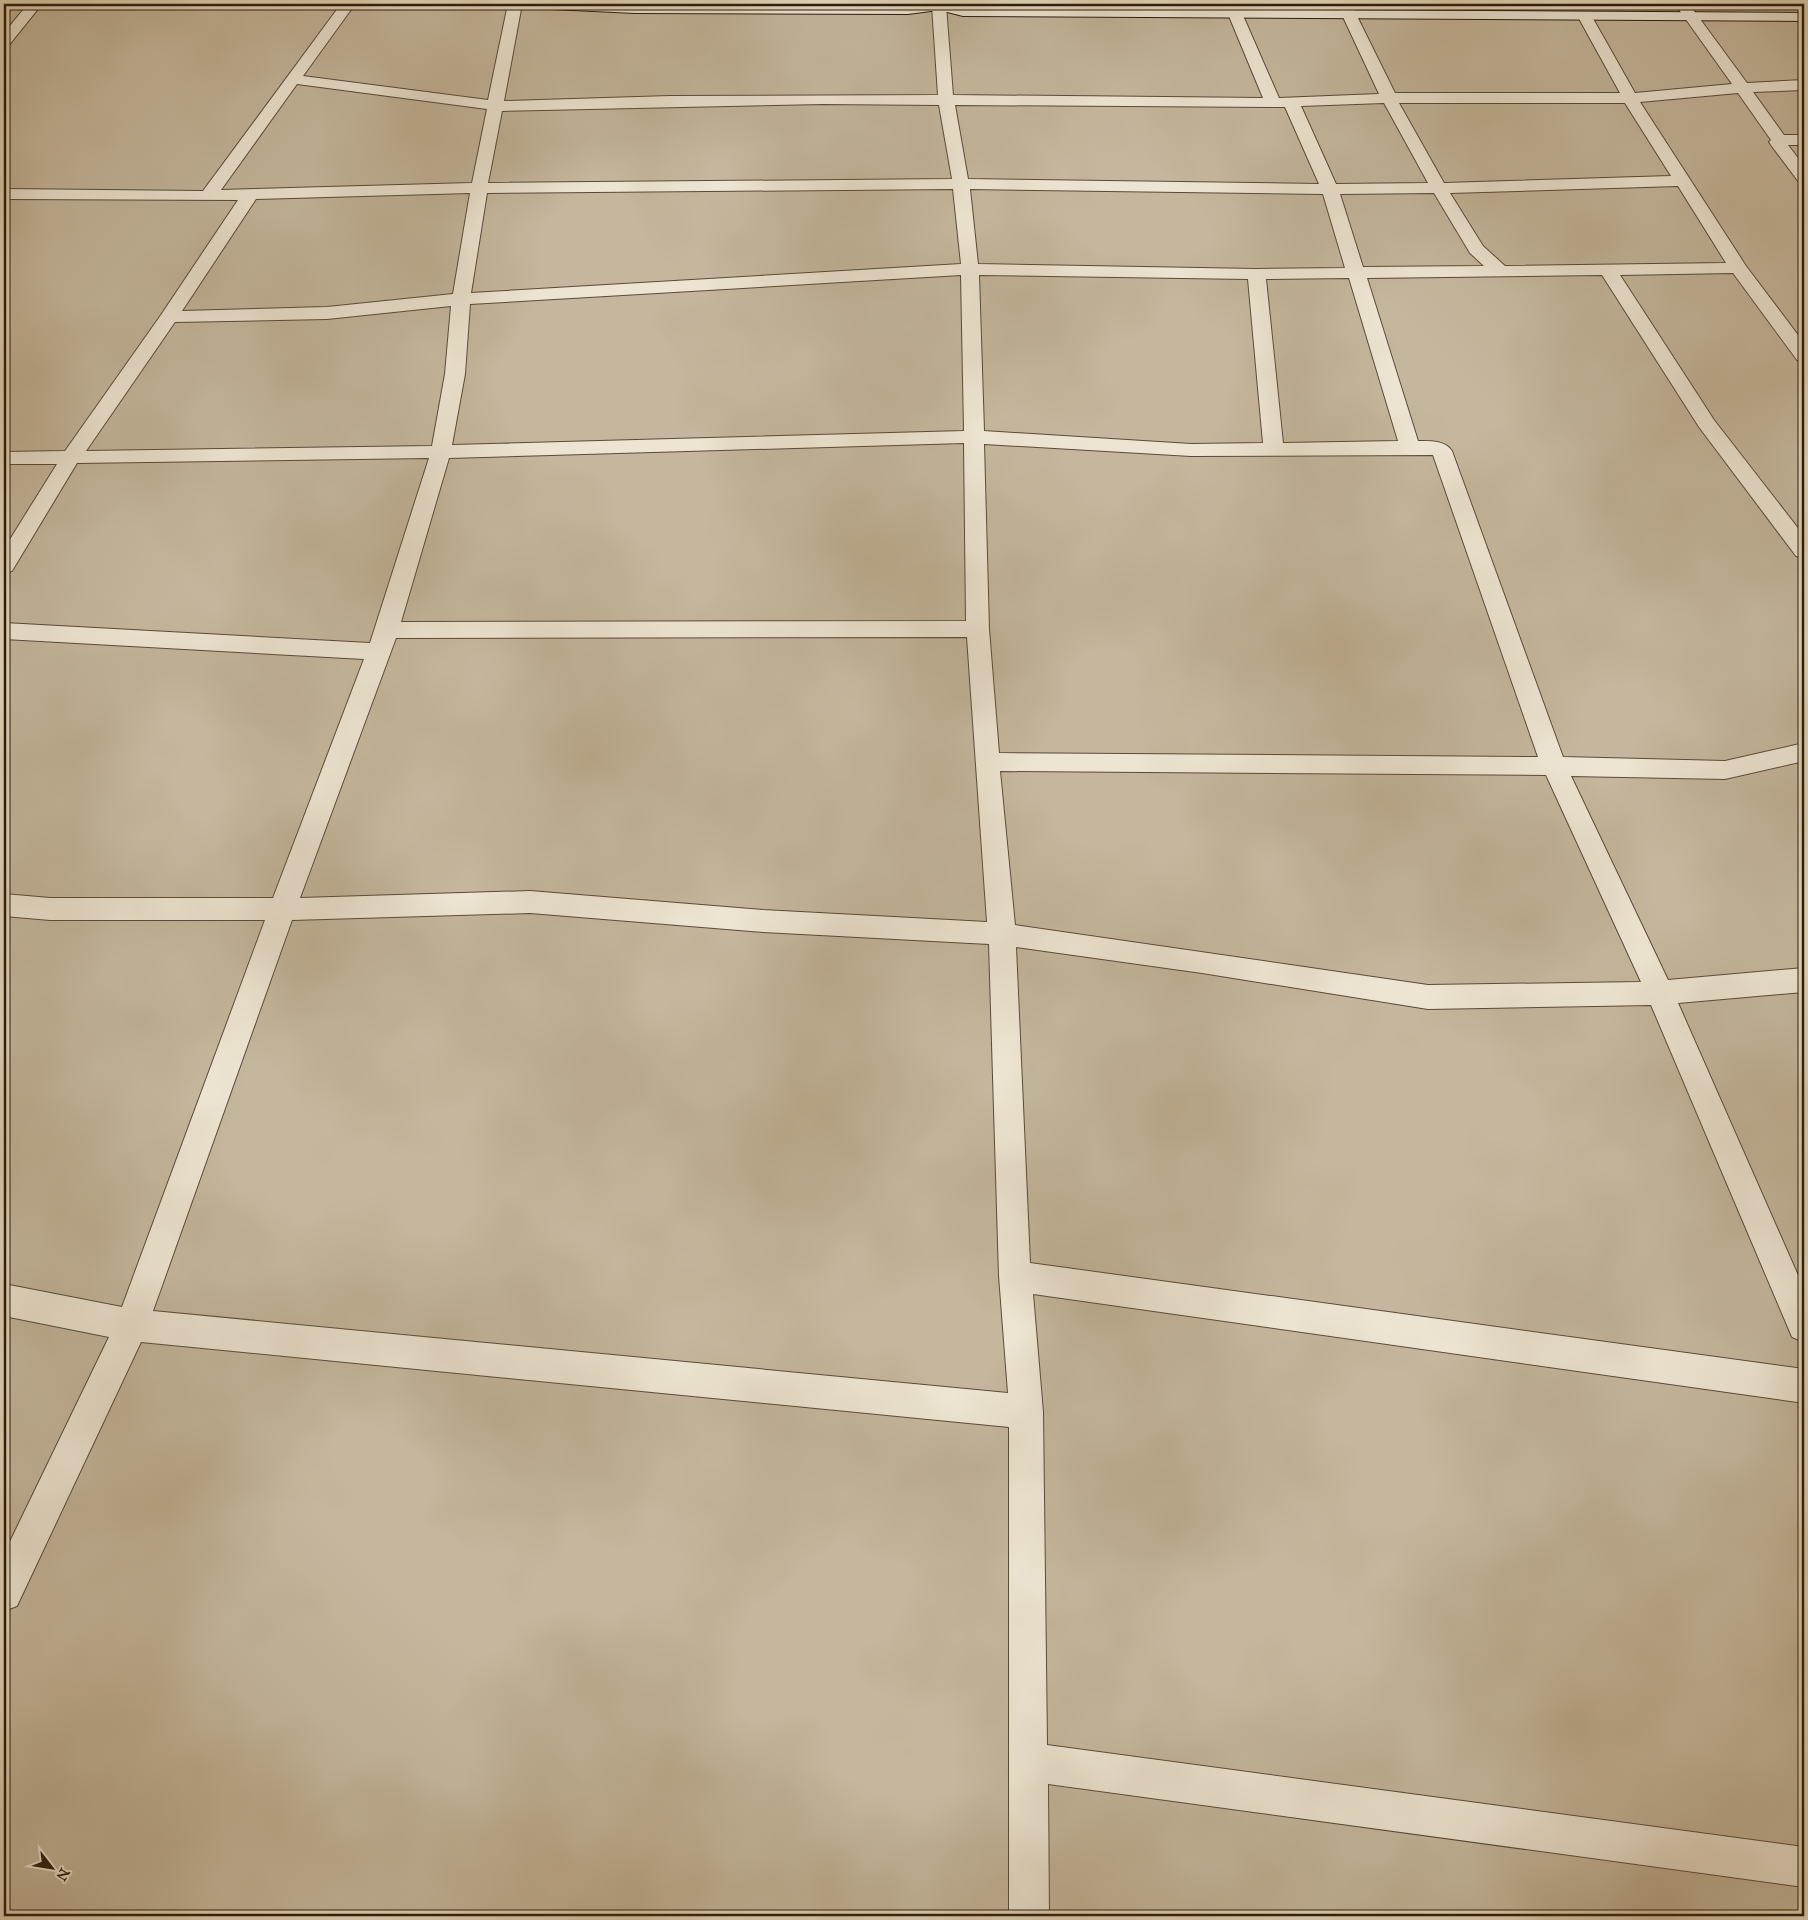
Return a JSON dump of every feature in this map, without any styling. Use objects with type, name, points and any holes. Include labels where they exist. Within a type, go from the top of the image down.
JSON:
[{"type":"street","points":[[4,42],[35,4]]},
{"type":"street","points":[[208,196],[348,4]]},
{"type":"street","points":[[4,1593],[132,1325],[282,909],[383,641],[441,452],[454,374],[461,299],[515,4]]},
{"type":"street","points":[[530,4],[540,6],[635,9],[940,6],[963,12],[1046,8],[1346,9],[1584,15],[1804,17]]},
{"type":"street","points":[[1682,4],[1804,178]]},
{"type":"street","points":[[940,6],[946,101],[961,184],[970,270],[978,629],[1002,934],[1015,1276],[1026,1412],[1028,1916]]},
{"type":"street","points":[[1233,9],[1330,189],[1410,448]]},
{"type":"street","points":[[1346,9],[1389,98],[1439,188],[1476,249],[1500,271]]},
{"type":"street","points":[[1584,15],[1630,98],[1738,268],[1804,356]]},
{"type":"street","points":[[293,79],[496,106],[679,100],[1282,103],[1389,98],[1630,98],[1804,84]]},
{"type":"street","points":[[1779,140],[1804,140]]},
{"type":"street","points":[[4,194],[208,196],[480,188],[961,184],[1330,189],[1684,181]]},
{"type":"street","points":[[4,566],[71,457],[169,317],[250,195]]},
{"type":"street","points":[[169,317],[327,313],[461,299],[970,270],[1256,274],[1738,268]]},
{"type":"street","points":[[1608,270],[1706,423],[1804,551]]},
{"type":"street","points":[[1256,274],[1274,449]]},
{"type":"street","points":[[4,458],[441,452],[974,437],[1191,450],[1433,447],[1442,451],[1554,766],[1660,993],[1804,1326]]},
{"type":"street","points":[[4,631],[383,641],[978,629]]},
{"type":"street","points":[[987,762],[1554,766],[1725,770],[1804,752]]},
{"type":"street","points":[[4,905],[50,909],[282,909],[530,902],[763,921],[1002,934],[1202,962],[1428,997],[1660,993],[1804,980]]},
{"type":"street","points":[[1015,1276],[1804,1386]]},
{"type":"street","points":[[4,1300],[132,1325],[1026,1412]]},
{"type":"street","points":[[1028,1762],[1804,1867]]},
{"type":"shaded area","points":[[4,4],[1804,4],[1804,1916],[4,1916]]}]
